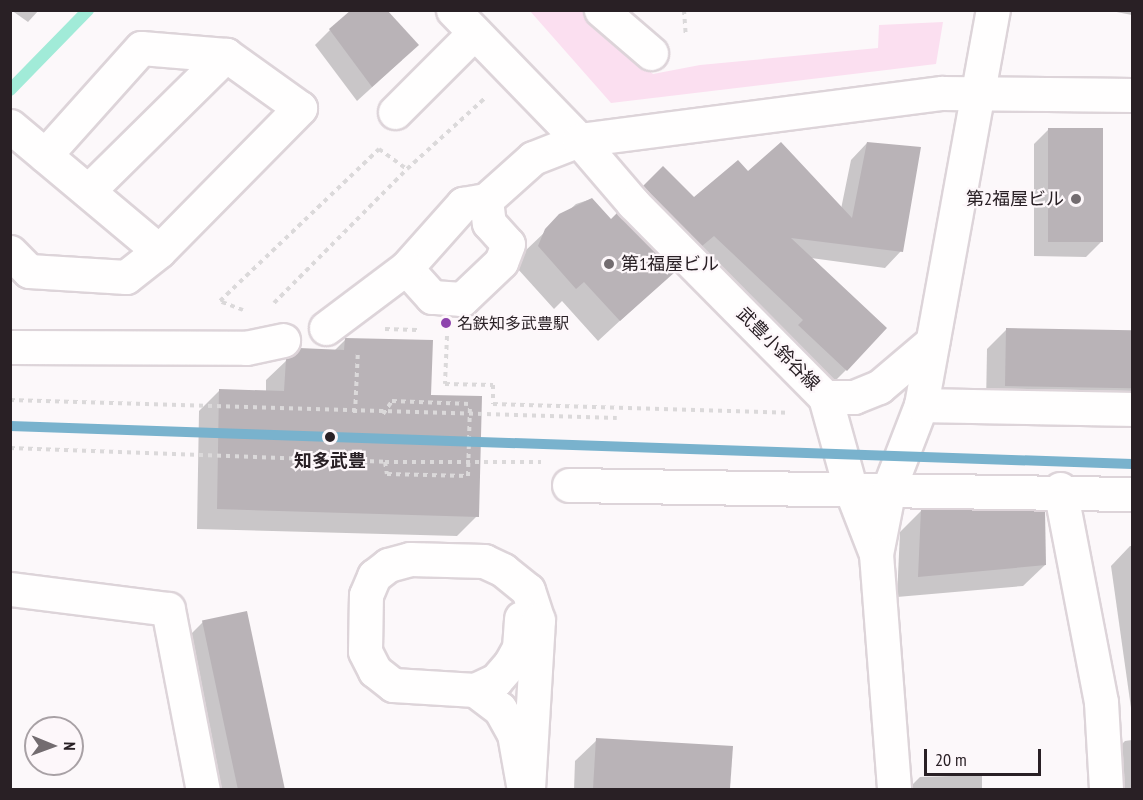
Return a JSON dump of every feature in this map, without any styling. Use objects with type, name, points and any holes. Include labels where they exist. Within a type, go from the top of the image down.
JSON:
[{"type":"street","points":[[600,10],[651,53]]},
{"type":"street","points":[[876,554],[889,488],[921,405],[993,10]]},
{"type":"street","points":[[395,112],[464,22]]},
{"type":"street","name":"武豊小鈴谷線","points":[[464,22],[579,140],[633,203],[828,406],[850,487],[876,554],[894,789]]},
{"type":"street","points":[[10,252],[29,271],[126,277],[159,251],[300,108],[226,55],[141,48],[24,144],[88,191],[159,251]]},
{"type":"street","points":[[88,191],[226,55]]},
{"type":"street","points":[[326,328],[406,268],[464,204],[486,200],[533,158],[579,140],[942,93],[1132,95]]},
{"type":"street","points":[[406,268],[432,297],[462,299],[501,262],[508,244],[489,223],[486,200]]},
{"type":"street","points":[[10,346],[246,348],[284,340]]},
{"type":"street","points":[[828,406],[879,387],[932,342]]},
{"type":"street","points":[[921,405],[1132,409]]},
{"type":"street","points":[[559,474],[850,487],[1060,489],[1132,494]]},
{"type":"street","points":[[1060,489],[1101,702],[1106,789]]},
{"type":"street","points":[[503,570],[518,595],[519,648],[496,680],[475,690],[393,685],[375,671],[365,651],[366,595],[374,576],[388,565],[410,559],[484,561],[503,570],[528,590],[538,620],[526,789]]},
{"type":"street","points":[[10,590],[168,609],[203,789]]},
{"type":"street","points":[[475,690],[500,709],[514,734],[526,789]]},
{"type":"path","points":[[261,316],[407,169],[486,98],[532,92]]},
{"type":"path","points":[[284,340],[261,316],[220,301],[378,149],[407,169]]},
{"type":"path","points":[[326,328],[359,329],[355,413]]},
{"type":"path","points":[[381,329],[425,331]]},
{"type":"path","points":[[436,331],[447,331],[445,384],[494,385],[493,404],[828,406]]},
{"type":"path","points":[[10,400],[383,414],[616,418]]},
{"type":"path","points":[[383,414],[392,401],[470,404],[468,476],[387,474],[385,462]]},
{"type":"path","points":[[10,448],[385,462],[559,474]]},
{"type":"shaded area","points":[[530,11],[585,11],[653,74],[700,65],[878,48],[879,25],[943,22],[936,64],[611,103]]},
{"type":"building","points":[[351,10],[387,10],[419,45],[372,87],[329,29]]},
{"type":"building","name":"第2福屋ビル","points":[[1048,128],[1103,128],[1103,242],[1048,242]]},
{"type":"building","points":[[781,142],[852,218],[867,142],[921,147],[903,252],[791,238],[887,328],[847,371],[798,325],[803,320],[714,236],[702,246],[643,186],[663,166],[694,197],[738,160],[748,171]]},
{"type":"building","name":"第1福屋ビル","points":[[592,198],[611,219],[617,213],[675,272],[620,321],[584,282],[576,289],[538,246],[545,229],[559,214]]},
{"type":"building","points":[[1006,328],[1132,330],[1131,388],[1005,386]]},
{"type":"building","points":[[345,338],[433,340],[431,395],[482,396],[479,517],[217,509],[219,389],[284,391],[286,359],[299,348],[344,350]]},
{"type":"building","points":[[921,509],[1045,511],[1046,565],[918,577]]},
{"type":"building","points":[[247,611],[285,789],[238,790],[202,621]]},
{"type":"building","points":[[596,738],[733,746],[730,789],[593,789]]},
{"type":"waterway","points":[[10,90],[88,10]]},
{"type":"transit line","points":[[10,426],[1132,464]]},
{"type":"place","name":"第2福屋ビル","points":[[1076,199]]},
{"type":"place","name":"第1福屋ビル","points":[[609,264]]},
{"type":"place","name":"名鉄知多武豊駅","points":[[446,323]]},
{"type":"place","name":"知多武豊","points":[[330,437]]}]
